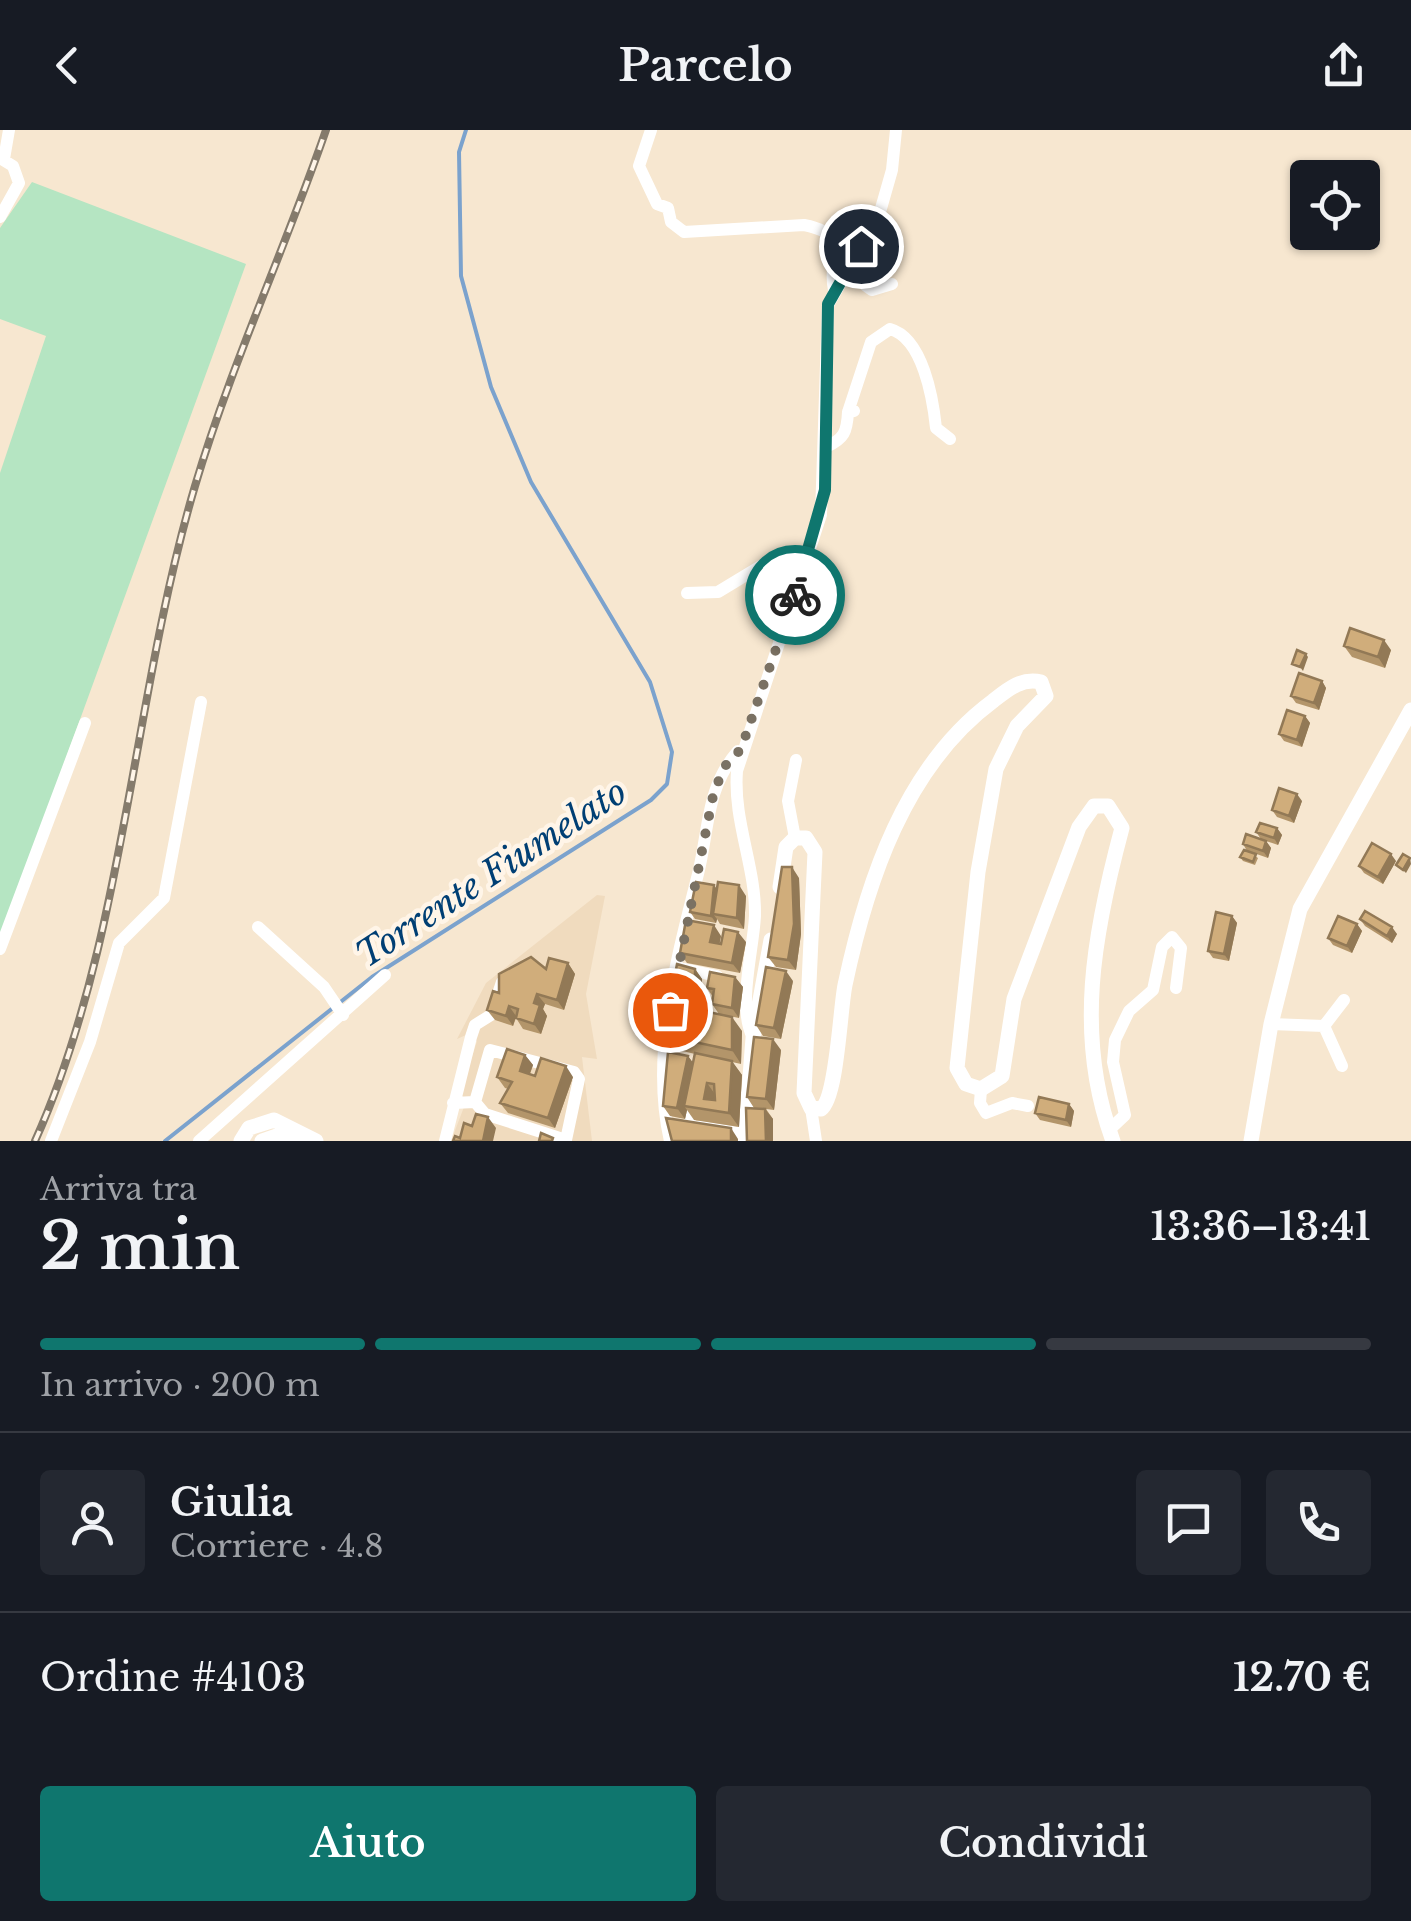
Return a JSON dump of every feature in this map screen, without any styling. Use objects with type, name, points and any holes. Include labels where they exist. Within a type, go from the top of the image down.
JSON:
[{"type":"main road","points":[[778,900],[786,847],[795,838],[806,838],[815,852],[804,1087],[811,1108],[821,1109],[830,1099],[837,1026],[855,939],[918,779],[955,733],[1004,693],[1032,680],[1045,687],[1041,704],[1018,726],[996,769],[978,872],[967,1011],[956,1059],[966,1084],[981,1089],[1002,1076],[1014,999],[1079,827],[1094,806],[1108,806],[1122,828],[1098,923],[1090,983],[1097,1083],[1111,1136]]},
{"type":"main road","points":[[1252,1141],[1271,1024],[1300,908],[1411,710]]},
{"type":"main road","points":[[744,1138],[752,1113],[741,1069],[758,1039],[773,972],[774,918]]},
{"type":"main road","points":[[241,1141],[255,1124],[274,1120],[313,1140]]},
{"type":"main road","points":[[262,1141],[282,1134],[313,1140]]},
{"type":"street","points":[[0,217],[19,182],[14,166],[2,158],[9,130]]},
{"type":"street","points":[[651,130],[640,166],[656,204],[668,208],[671,222],[684,232],[804,225],[822,228],[835,242],[838,254],[830,273],[834,290]]},
{"type":"street","points":[[758,1039],[747,1011],[754,889],[738,807],[741,749],[821,515],[826,446],[826,321],[834,290],[878,219],[892,170],[896,130]]},
{"type":"street","points":[[878,219],[889,232],[892,248],[866,285],[872,290],[892,284]]},
{"type":"street","points":[[826,446],[841,440],[847,430],[871,342],[890,329],[908,340],[924,372],[936,428],[950,439]]},
{"type":"street","points":[[686,593],[718,592],[761,566],[776,564],[784,572],[781,603],[786,619]]},
{"type":"street","points":[[51,1141],[90,1042],[119,943],[164,898],[201,702]]},
{"type":"street","points":[[0,949],[85,723]]},
{"type":"street","points":[[670,1141],[664,1107],[670,1010],[692,924],[714,791],[726,765],[741,749]]},
{"type":"street","points":[[795,838],[788,801],[796,760]]},
{"type":"street","points":[[258,927],[324,987],[344,1015]]},
{"type":"street","points":[[1111,1136],[1125,1115],[1113,1062],[1115,1040],[1128,1011],[1153,990],[1162,947],[1172,937],[1181,948],[1176,988]]},
{"type":"street","points":[[678,968],[717,976]]},
{"type":"street","points":[[199,1141],[385,975]]},
{"type":"street","points":[[445,1141],[476,1025],[490,1015],[502,982]]},
{"type":"street","points":[[1324,1026],[1344,1000]]},
{"type":"street","points":[[670,1010],[686,1013]]},
{"type":"street","points":[[1271,1024],[1324,1026]]},
{"type":"street","points":[[1324,1026],[1342,1066]]},
{"type":"street","points":[[490,1050],[574,1072],[578,1079],[566,1140],[485,1114],[475,1102],[490,1050]]},
{"type":"street","points":[[665,1053],[684,1057]]},
{"type":"street","points":[[698,1077],[689,1126],[744,1138]]},
{"type":"street","points":[[981,1089],[980,1103],[986,1112],[1012,1103],[1028,1106]]},
{"type":"street","points":[[453,1102],[475,1102]]},
{"type":"street","points":[[811,1108],[816,1141]]},
{"type":"shaded area","points":[[597,895],[605,896],[586,994],[597,1059],[582,1057],[592,1141],[451,1141],[464,1107],[459,1097],[477,1041],[466,1035],[457,1039],[486,983]]},
{"type":"green space","points":[[32,182],[246,264],[0,939],[0,473],[46,336],[0,319],[0,228]]},
{"type":"building","points":[[1350,628],[1384,640],[1378,657],[1344,646]]},
{"type":"building","points":[[1297,650],[1306,654],[1300,667],[1292,664]]},
{"type":"building","points":[[1299,673],[1322,681],[1314,703],[1291,696]]},
{"type":"building","points":[[1287,710],[1305,716],[1297,740],[1279,734]]},
{"type":"building","points":[[1279,788],[1297,794],[1289,816],[1272,810]]},
{"type":"building","points":[[1260,823],[1277,828],[1274,838],[1256,832]]},
{"type":"building","points":[[1246,834],[1266,841],[1263,851],[1243,844]]},
{"type":"building","points":[[1372,843],[1391,854],[1378,877],[1359,866]]},
{"type":"building","points":[[1244,850],[1256,854],[1253,862],[1240,857]]},
{"type":"building","points":[[1403,854],[1410,858],[1403,870],[1396,865]]},
{"type":"building","points":[[782,867],[792,867],[794,924],[788,960],[768,957]]},
{"type":"building","points":[[696,882],[714,885],[711,916],[690,912]]},
{"type":"building","points":[[718,882],[739,885],[737,918],[713,914]]},
{"type":"building","points":[[1365,911],[1392,927],[1387,936],[1360,919]]},
{"type":"building","points":[[1216,912],[1232,916],[1224,954],[1208,951]]},
{"type":"building","points":[[1338,916],[1357,924],[1347,946],[1328,938]]},
{"type":"building","points":[[686,920],[714,925],[710,942],[721,944],[724,929],[738,932],[732,963],[680,953]]},
{"type":"building","points":[[531,957],[546,969],[549,958],[568,963],[557,1000],[537,994],[534,1003],[540,1005],[534,1024],[516,1018],[518,1009],[509,1006],[506,1016],[487,1010],[493,991],[499,993],[499,974]]},
{"type":"building","points":[[677,964],[695,969],[695,1001],[671,995]]},
{"type":"building","points":[[766,967],[786,971],[774,1028],[756,1025]]},
{"type":"building","points":[[710,972],[735,977],[732,1008],[712,1004],[714,989],[707,988]]},
{"type":"building","points":[[666,1003],[732,1017],[732,1050],[661,1035]]},
{"type":"building","points":[[754,1037],[773,1039],[766,1099],[747,1097]]},
{"type":"building","points":[[507,1049],[525,1055],[520,1071],[535,1076],[541,1058],[566,1066],[548,1118],[500,1103],[512,1082],[497,1077]]},
{"type":"building","points":[[668,1052],[688,1056],[677,1108],[663,1106]]},
{"type":"building","points":[[695,1053],[732,1061],[729,1113],[684,1106]],"holes":[[[707,1083],[714,1084],[715,1100],[704,1099]]]},
{"type":"building","points":[[1039,1097],[1069,1104],[1066,1120],[1035,1113]]},
{"type":"building","points":[[746,1108],[765,1109],[766,1141],[747,1141]]},
{"type":"building","points":[[476,1114],[488,1117],[483,1141],[453,1141],[455,1136],[460,1138],[464,1123],[472,1126]]},
{"type":"building","points":[[666,1118],[731,1128],[731,1141],[672,1141]]},
{"type":"building","points":[[541,1133],[553,1138],[552,1141],[539,1141]]},
{"type":"waterway","name":"Torrente Fiumelato","points":[[165,1141],[372,977],[651,800],[667,784],[672,752],[650,682],[531,482],[491,387],[461,276],[459,152],[466,130]]},
{"type":"railway","points":[[35,1141],[65,1064],[89,984],[109,902],[156,650],[195,486],[326,130]]},
{"type":"way so far","points":[[670,1010],[714,791],[726,765],[741,749],[795,595]]},
{"type":"route","points":[[795,595],[821,515],[825,490],[828,304],[861,246]]}]
